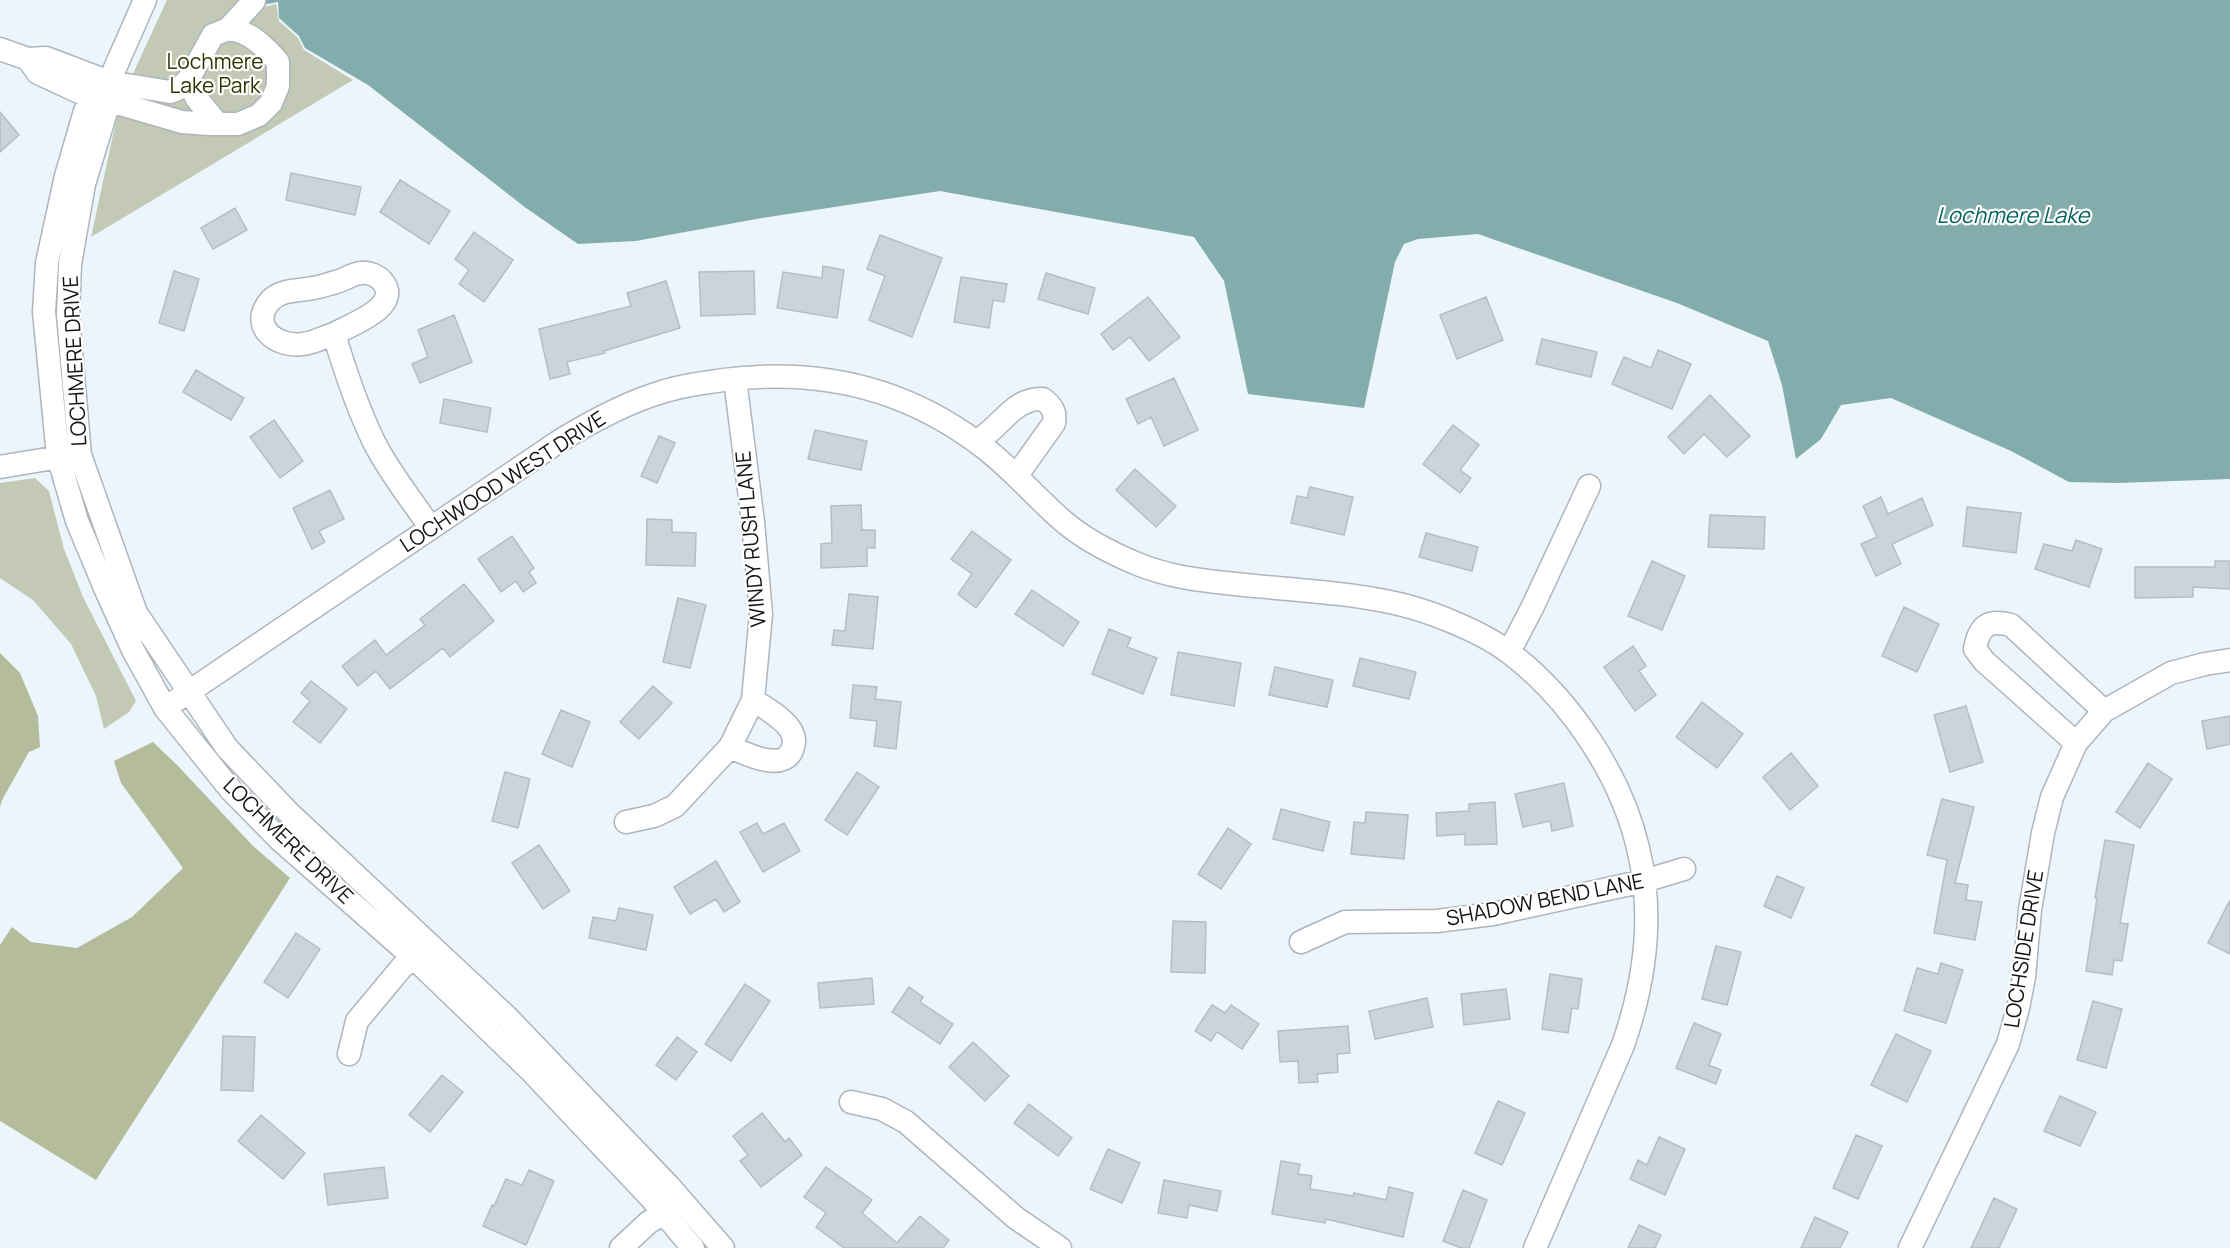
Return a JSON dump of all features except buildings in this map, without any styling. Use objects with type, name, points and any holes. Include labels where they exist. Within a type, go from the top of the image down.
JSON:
[{"type":"street","points":[[105,91],[145,0]]},
{"type":"street","points":[[105,91],[170,92],[180,88],[188,80],[213,35],[228,29],[254,1]]},
{"type":"street","points":[[0,49],[28,59],[46,58],[105,91],[182,122],[238,124],[259,115],[271,103],[278,86],[278,62],[268,50],[248,35],[228,29]]},
{"type":"street","points":[[188,80],[197,99],[217,123]]},
{"type":"street","name":"LOCHMERE DRIVE","points":[[105,91],[105,115],[84,184],[70,264],[68,455],[77,521],[133,650],[165,708],[230,789],[273,833],[507,1017],[668,1185],[674,1209],[693,1248]]},
{"type":"street","points":[[360,273],[373,274],[382,281],[387,289],[386,301],[379,310],[334,334],[304,344],[285,344],[272,338],[264,329],[263,316],[270,301],[284,292],[313,288],[360,273]]},
{"type":"street","points":[[334,334],[350,386],[375,443],[397,480],[430,527]]},
{"type":"street","name":"LOCHWOOD WEST DRIVE","points":[[165,708],[430,527],[593,421],[664,391],[692,384],[735,379],[801,376],[838,381],[870,389],[924,409],[976,441],[1017,475],[1064,522],[1112,553],[1161,573],[1208,581],[1338,594],[1403,605],[1463,627],[1509,652],[1567,709],[1593,744],[1609,772],[1632,826],[1639,850],[1644,881],[1645,951],[1633,1015],[1623,1045],[1535,1248]]},
{"type":"street","name":"WINDY RUSH LANE","points":[[626,822],[654,816],[675,806],[730,747],[753,700],[761,614],[753,522],[735,379]]},
{"type":"street","points":[[976,441],[988,435],[1019,405],[1028,400],[1043,399],[1052,406],[1055,416],[1054,423],[1017,475]]},
{"type":"street","points":[[0,467],[68,455]]},
{"type":"street","name":"LOCHMERE DRIVE","points":[[68,455],[136,613],[227,748],[422,951]]},
{"type":"street","points":[[1509,652],[1589,486]]},
{"type":"street","points":[[2076,742],[1984,661],[1975,649],[1977,637],[1983,628],[1998,622],[2011,625],[2104,711]]},
{"type":"street","name":"LOCHSIDE DRIVE","points":[[1910,1248],[2008,1044],[2024,977],[2030,910],[2043,833],[2052,797],[2076,742],[2104,711],[2171,673],[2230,660]]},
{"type":"street","points":[[730,747],[753,757],[777,761],[786,758],[792,751],[794,737],[790,728],[772,712],[753,700]]},
{"type":"street","name":"SHADOW BEND LANE","points":[[1301,942],[1345,922],[1406,922],[1464,918],[1523,908],[1644,881],[1684,869]]},
{"type":"street","points":[[349,1054],[357,1021],[402,967],[422,951]]},
{"type":"street","points":[[851,1102],[882,1109],[906,1122],[1016,1218],[1060,1248]]},
{"type":"street","points":[[621,1248],[650,1222],[674,1209]]},
{"type":"street","name":"LOCHMERE DRIVE","points":[[674,1209],[723,1248]]},
{"type":"green space","name":"Lochmere Lake Park","points":[[167,0],[249,0],[264,7],[276,4],[279,21],[298,38],[304,50],[353,80],[91,237],[116,121],[136,67]]},
{"type":"green space","points":[[35,478],[49,491],[64,549],[83,597],[136,701],[129,712],[104,729],[96,696],[71,644],[33,600],[0,578],[0,483]]},
{"type":"shaded area","points":[[0,653],[20,673],[38,716],[40,747],[29,752],[0,807]]},
{"type":"shaded area","points":[[153,742],[253,846],[290,878],[96,1180],[0,1121],[0,945],[12,927],[31,942],[77,948],[132,917],[183,868],[121,783],[114,761]]},
{"type":"water","name":"Lochmere Lake","points":[[253,0],[2230,0],[2230,479],[2118,483],[2069,482],[2011,451],[1891,398],[1841,405],[1821,439],[1796,459],[1782,385],[1768,341],[1677,303],[1478,234],[1418,239],[1404,244],[1395,262],[1364,408],[1248,394],[1224,281],[1194,237],[940,191],[762,218],[636,241],[578,244],[526,208],[368,85],[305,48],[299,36],[279,18],[278,2],[262,5]]}]
